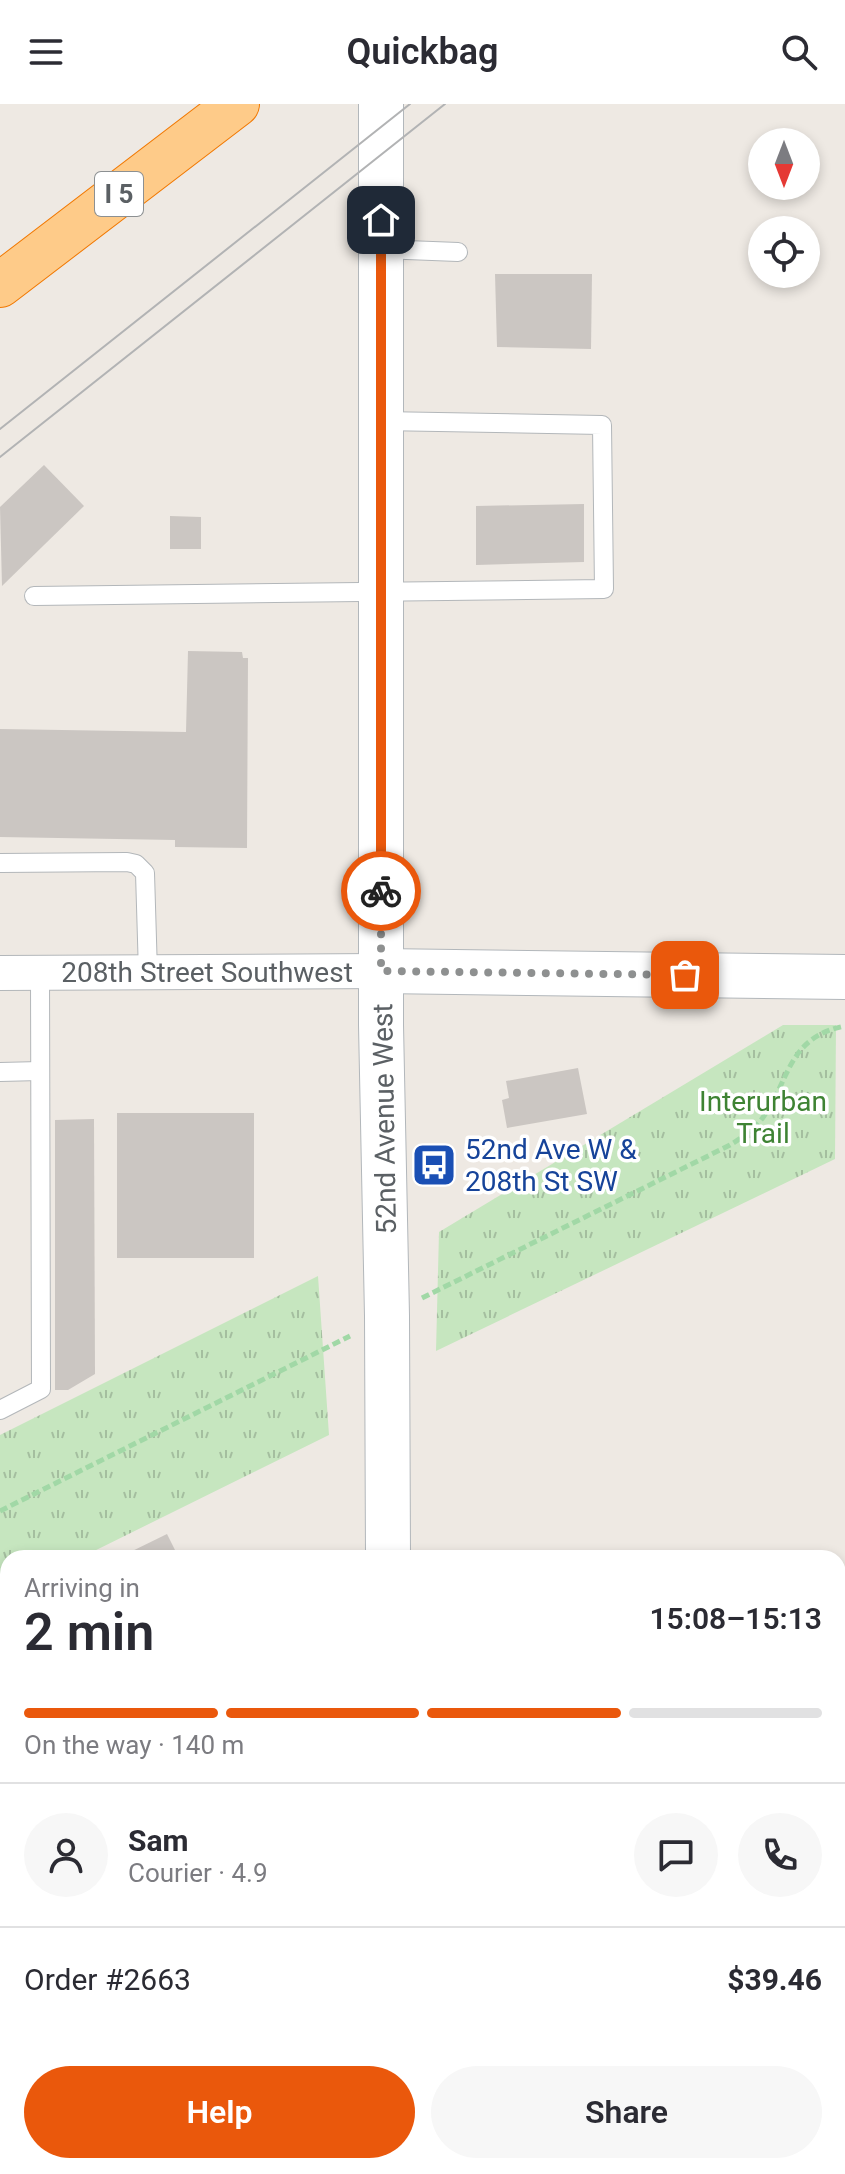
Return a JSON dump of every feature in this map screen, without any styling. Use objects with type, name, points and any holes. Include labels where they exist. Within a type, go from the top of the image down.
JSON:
[{"type":"highway","name":"I 5","points":[[0,285],[237,104]]},
{"type":"street","name":"52nd Avenue West","points":[[381,104],[381,971],[388,1550]]},
{"type":"street","name":"208th Street Southwest","points":[[0,973],[381,971],[845,977]]},
{"type":"lane","points":[[381,249],[458,252]]},
{"type":"lane","points":[[34,596],[604,589],[602,425],[381,421]]},
{"type":"lane","points":[[0,863],[127,862],[141,868],[145,873],[148,973]]},
{"type":"lane","points":[[0,1410],[41,1389],[40,973]]},
{"type":"lane","points":[[0,1072],[40,1071]]},
{"type":"path","points":[[0,1511],[730,1145],[762,1119],[792,1060],[818,1037],[845,1026]]},
{"type":"green space","name":"Interurban Trail","points":[[783,1025],[836,1025],[835,1159],[436,1351],[439,1232]]},
{"type":"green space","points":[[318,1276],[329,1435],[96,1550],[0,1550],[0,1435]]},
{"type":"building","points":[[495,274],[592,274],[591,349],[497,347]]},
{"type":"building","points":[[44,465],[84,506],[2,586],[0,507]]},
{"type":"building","points":[[584,504],[584,562],[476,565],[476,506]]},
{"type":"building","points":[[170,516],[201,517],[201,549],[170,549]]},
{"type":"building","points":[[188,651],[242,652],[243,658],[248,658],[247,848],[175,847],[175,840],[0,837],[0,729],[186,732]]},
{"type":"building","points":[[578,1068],[587,1114],[507,1128],[502,1100],[509,1098],[506,1081]]},
{"type":"building","points":[[117,1113],[254,1113],[254,1258],[117,1258]]},
{"type":"building","points":[[94,1119],[95,1374],[68,1390],[55,1390],[55,1120]]},
{"type":"building","points":[[167,1534],[175,1550],[134,1550]]},
{"type":"tram line","points":[[0,429],[410,104]]},
{"type":"tram line","points":[[0,457],[445,104]]},
{"type":"way so far","points":[[381,891],[381,971],[685,975]]},
{"type":"place","name":"52nd Ave W & 208th St SW","points":[[434,1165]]},
{"type":"route","points":[[381,220],[381,891]]}]
